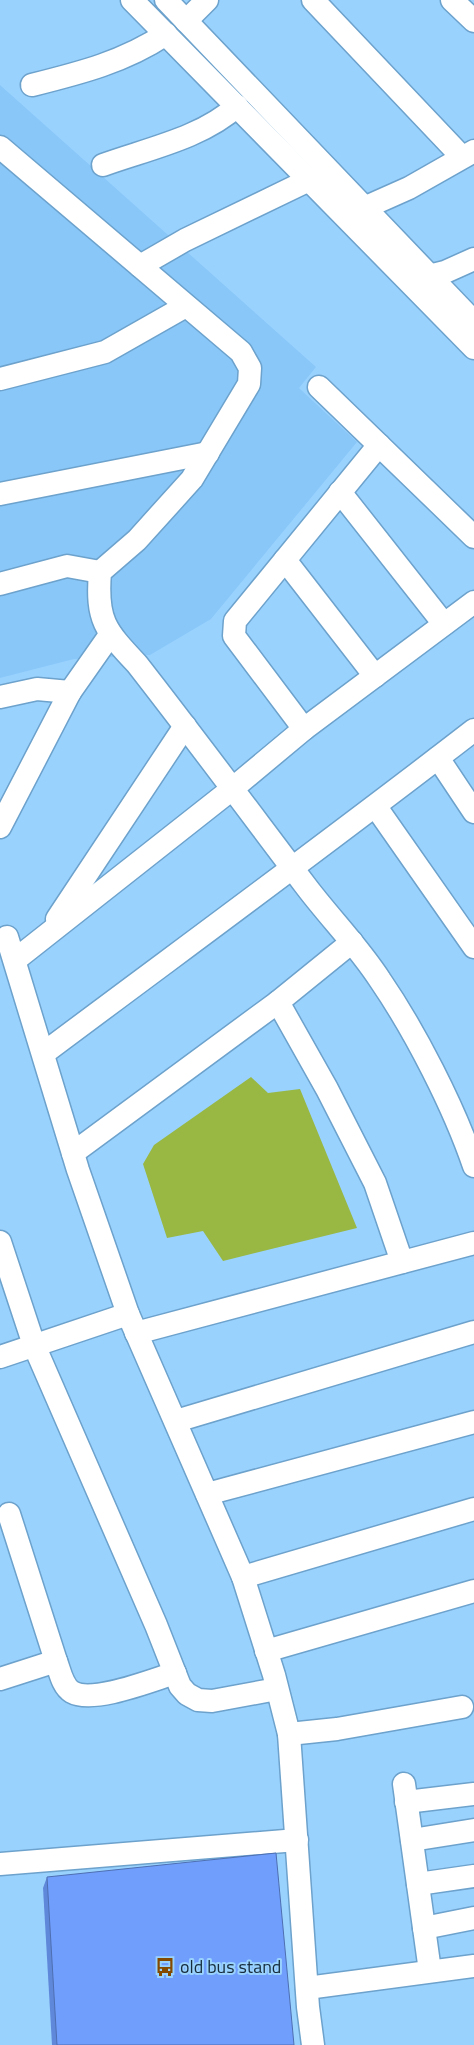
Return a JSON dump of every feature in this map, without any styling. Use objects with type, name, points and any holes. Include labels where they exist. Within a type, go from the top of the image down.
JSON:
[{"type":"street","points":[[132,0],[474,348]]},
{"type":"street","points":[[166,0],[474,322]]},
{"type":"street","points":[[186,21],[207,0]]},
{"type":"street","points":[[313,0],[468,154],[402,192],[364,208]]},
{"type":"street","points":[[452,0],[474,21]]},
{"type":"street","points":[[32,86],[108,65],[144,49],[166,34]]},
{"type":"street","points":[[103,165],[192,133],[228,114],[237,106]]},
{"type":"street","points":[[0,147],[241,352],[250,368],[249,384],[192,479],[137,540],[100,572],[98,602],[110,635],[137,664],[380,980],[413,1034],[472,1153]]},
{"type":"street","points":[[140,266],[185,240],[309,180]]},
{"type":"street","points":[[429,276],[445,272],[474,259]]},
{"type":"street","points":[[0,379],[105,352],[186,306]]},
{"type":"street","points":[[319,387],[474,537]]},
{"type":"street","points":[[304,729],[234,636],[235,621],[379,445]]},
{"type":"street","points":[[0,494],[208,453]]},
{"type":"street","points":[[340,492],[444,624]]},
{"type":"street","points":[[284,560],[376,676]]},
{"type":"street","points":[[0,584],[67,566],[100,572]]},
{"type":"street","points":[[16,960],[232,789],[304,729],[474,602]]},
{"type":"street","points":[[0,827],[70,692],[110,635]]},
{"type":"street","points":[[0,697],[37,689],[70,692]]},
{"type":"street","points":[[45,936],[185,726]]},
{"type":"street","points":[[44,1053],[376,807],[474,730]]},
{"type":"street","points":[[438,758],[474,812]]},
{"type":"street","points":[[376,807],[474,947]]},
{"type":"street","points":[[7,938],[16,960],[73,1153],[132,1324],[243,1577],[277,1689],[289,1734],[307,1988],[313,2045]]},
{"type":"street","points":[[73,1153],[278,1002],[352,942]]},
{"type":"street","points":[[278,1002],[327,1089],[375,1183],[402,1262]]},
{"type":"street","points":[[0,1242],[34,1345],[180,1686],[187,1694],[198,1700],[212,1701],[277,1689]]},
{"type":"street","points":[[0,1357],[34,1345],[402,1262],[474,1243]]},
{"type":"street","points":[[176,1421],[474,1332]]},
{"type":"street","points":[[208,1494],[474,1422]]},
{"type":"street","points":[[243,1577],[474,1509]]},
{"type":"street","points":[[9,1514],[56,1661],[64,1684],[70,1692],[82,1696],[103,1694],[175,1673]]},
{"type":"street","points":[[266,1651],[474,1591]]},
{"type":"street","points":[[0,1679],[56,1661]]},
{"type":"street","points":[[289,1734],[338,1729],[462,1707]]},
{"type":"street","points":[[430,1971],[405,1793],[474,1794]]},
{"type":"street","points":[[412,1840],[474,1830]]},
{"type":"street","points":[[0,1864],[297,1840]]},
{"type":"street","points":[[418,1884],[474,1876]]},
{"type":"street","points":[[424,1928],[474,1918]]},
{"type":"street","points":[[307,1988],[474,1966]]},
{"type":"shaded area","points":[[0,85],[316,367],[299,388],[357,442],[211,619],[150,655],[74,659],[0,678]]},
{"type":"shaded area","points":[[251,1077],[268,1093],[300,1089],[357,1228],[223,1261],[203,1231],[167,1238],[143,1164],[154,1145]]},
{"type":"building","name":"old bus stand","points":[[276,1853],[294,2045],[57,2045],[47,1877]]},
{"type":"place","name":"old bus stand","points":[[165,1967]]}]
